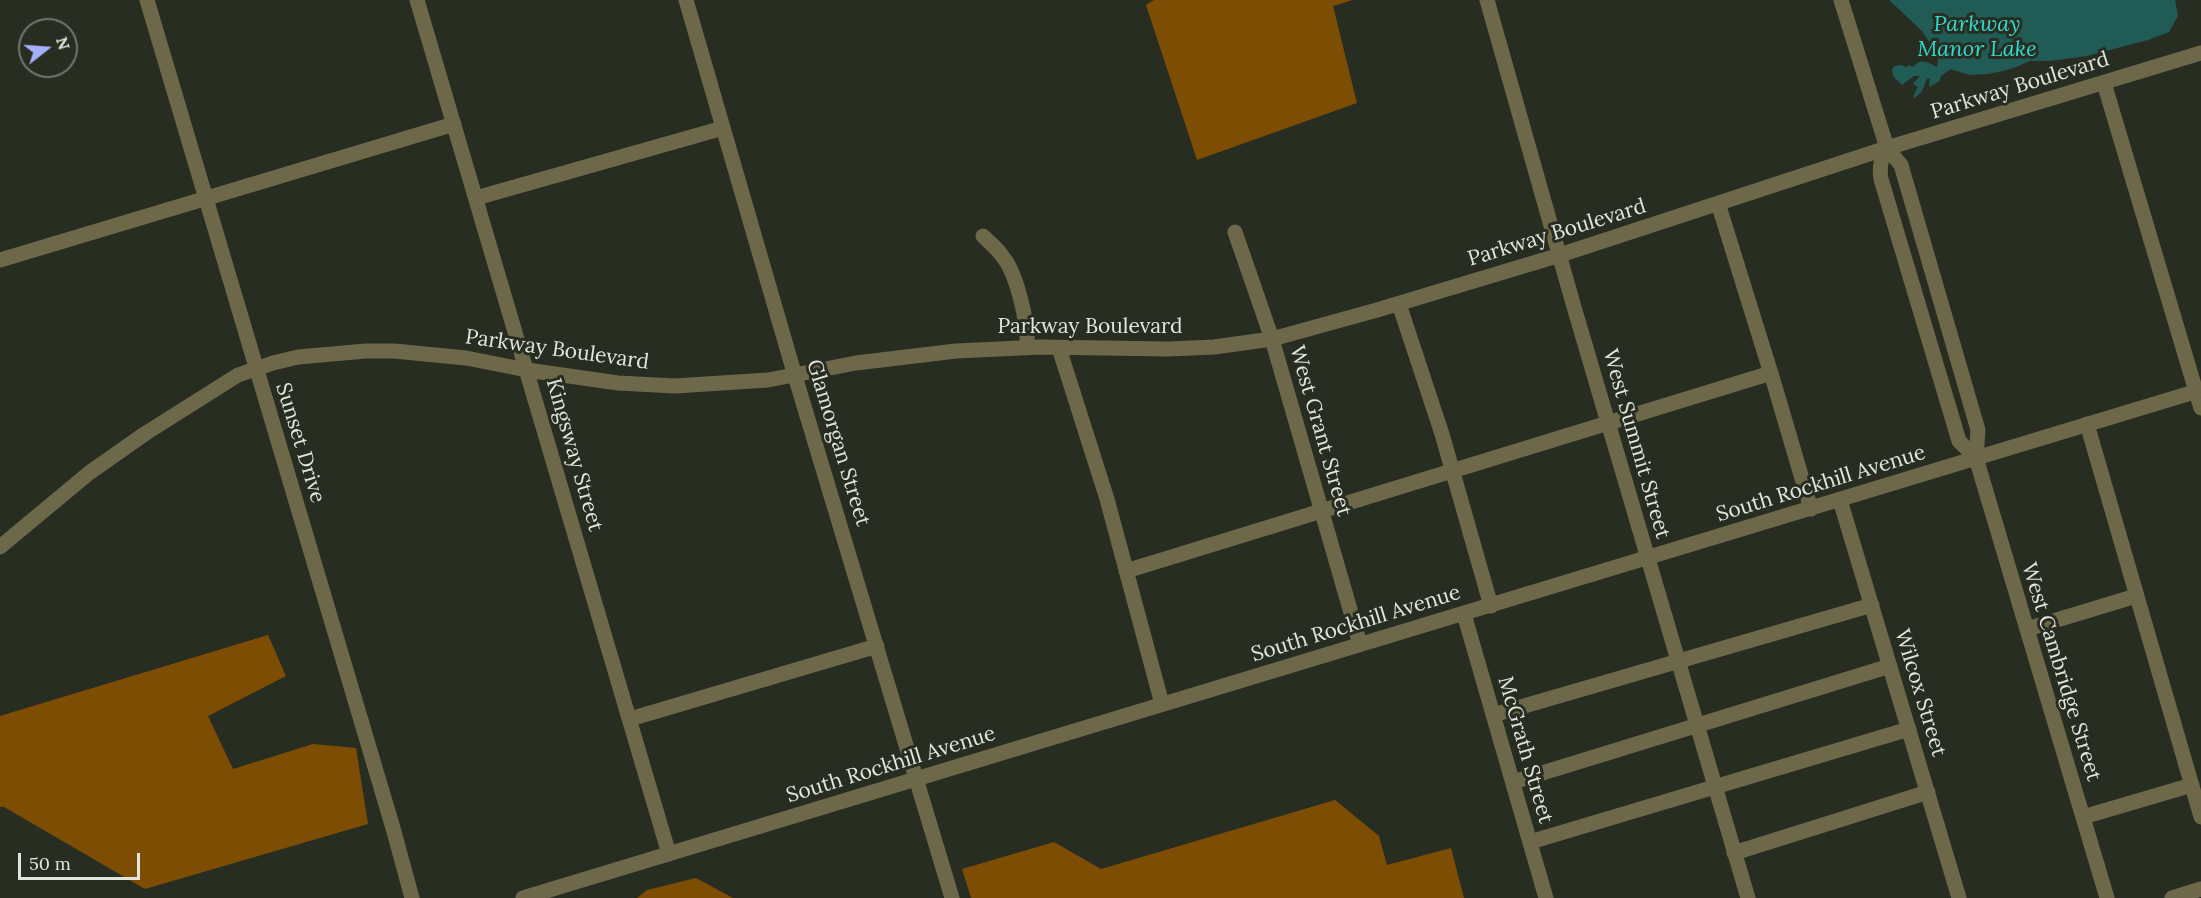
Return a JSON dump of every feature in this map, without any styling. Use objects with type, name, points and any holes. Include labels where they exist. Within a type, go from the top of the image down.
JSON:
[{"type":"street","name":"Sunset Drive","points":[[147,0],[412,898]]},
{"type":"street","name":"Kingsway Street","points":[[417,0],[669,854]]},
{"type":"street","name":"Glamorgan Street","points":[[686,0],[795,376],[952,898]]},
{"type":"street","name":"West Summit Street","points":[[1487,0],[1608,423],[1748,898]]},
{"type":"street","name":"West Cambridge Street","points":[[1841,0],[1887,148],[1901,165],[1978,430],[1976,458],[2107,898]]},
{"type":"street","name":"Parkway Boulevard","points":[[0,547],[89,473],[193,402],[255,368],[298,357],[366,351],[466,358],[527,370],[618,383],[675,386],[795,376],[867,361],[956,351],[1028,348],[1168,349],[1214,347],[1272,339],[1399,304],[1560,255],[1887,148],[2201,53]]},
{"type":"street","points":[[2104,83],[2198,391],[2201,408]]},
{"type":"street","points":[[0,260],[454,124]]},
{"type":"street","points":[[476,198],[723,128]]},
{"type":"street","name":"West Cambridge Street","points":[[1887,148],[1879,170],[1881,179],[1959,441],[1976,458]]},
{"type":"street","points":[[1718,203],[1771,373],[1810,509]]},
{"type":"street","name":"West Grant Street","points":[[1235,232],[1272,339],[1360,644]]},
{"type":"street","points":[[983,236],[1005,258],[1028,332],[1028,348]]},
{"type":"street","points":[[1399,304],[1442,434],[1491,606]]},
{"type":"street","points":[[1059,348],[1107,499],[1162,704]]},
{"type":"street","points":[[1126,571],[1771,373]]},
{"type":"street","name":"South Rockhill Avenue","points":[[523,898],[2198,391]]},
{"type":"street","points":[[2087,424],[2201,817]]},
{"type":"street","name":"Wilcox Street","points":[[1840,500],[1959,898]]},
{"type":"street","points":[[2027,629],[2136,596]]},
{"type":"street","points":[[1493,715],[1872,605]]},
{"type":"street","name":"McGrath Street","points":[[1464,614],[1546,898]]},
{"type":"street","points":[[630,718],[877,646]]},
{"type":"street","points":[[1513,782],[1890,666]]},
{"type":"street","points":[[1530,842],[1909,729]]},
{"type":"street","points":[[2083,817],[2192,785]]},
{"type":"street","points":[[1734,853],[1928,792]]},
{"type":"street","points":[[2172,898],[2201,889]]},
{"type":"shaded area","points":[[1154,0],[1353,0],[1333,6],[1357,103],[1197,160],[1146,5]]},
{"type":"shaded area","points":[[268,635],[286,676],[208,716],[233,769],[313,744],[356,748],[368,824],[145,889],[4,807],[0,807],[0,716]]},
{"type":"shaded area","points":[[1335,800],[1379,836],[1387,865],[1451,848],[1464,898],[971,898],[962,869],[1054,842],[1101,869]]},
{"type":"shaded area","points":[[696,878],[733,898],[637,898],[647,890]]},
{"type":"water","name":"Parkway Manor Lake","points":[[1889,0],[2175,0],[2178,16],[2169,32],[2087,56],[2030,61],[2011,69],[1989,74],[1969,75],[1951,69],[1941,76],[1940,81],[1929,87],[1930,78],[1927,79],[1922,91],[1915,98],[1913,96],[1918,87],[1913,84],[1920,76],[1914,76],[1902,85],[1893,76],[1892,69],[1902,65],[1913,67],[1919,62],[1937,67],[1938,60],[1922,31]]}]
